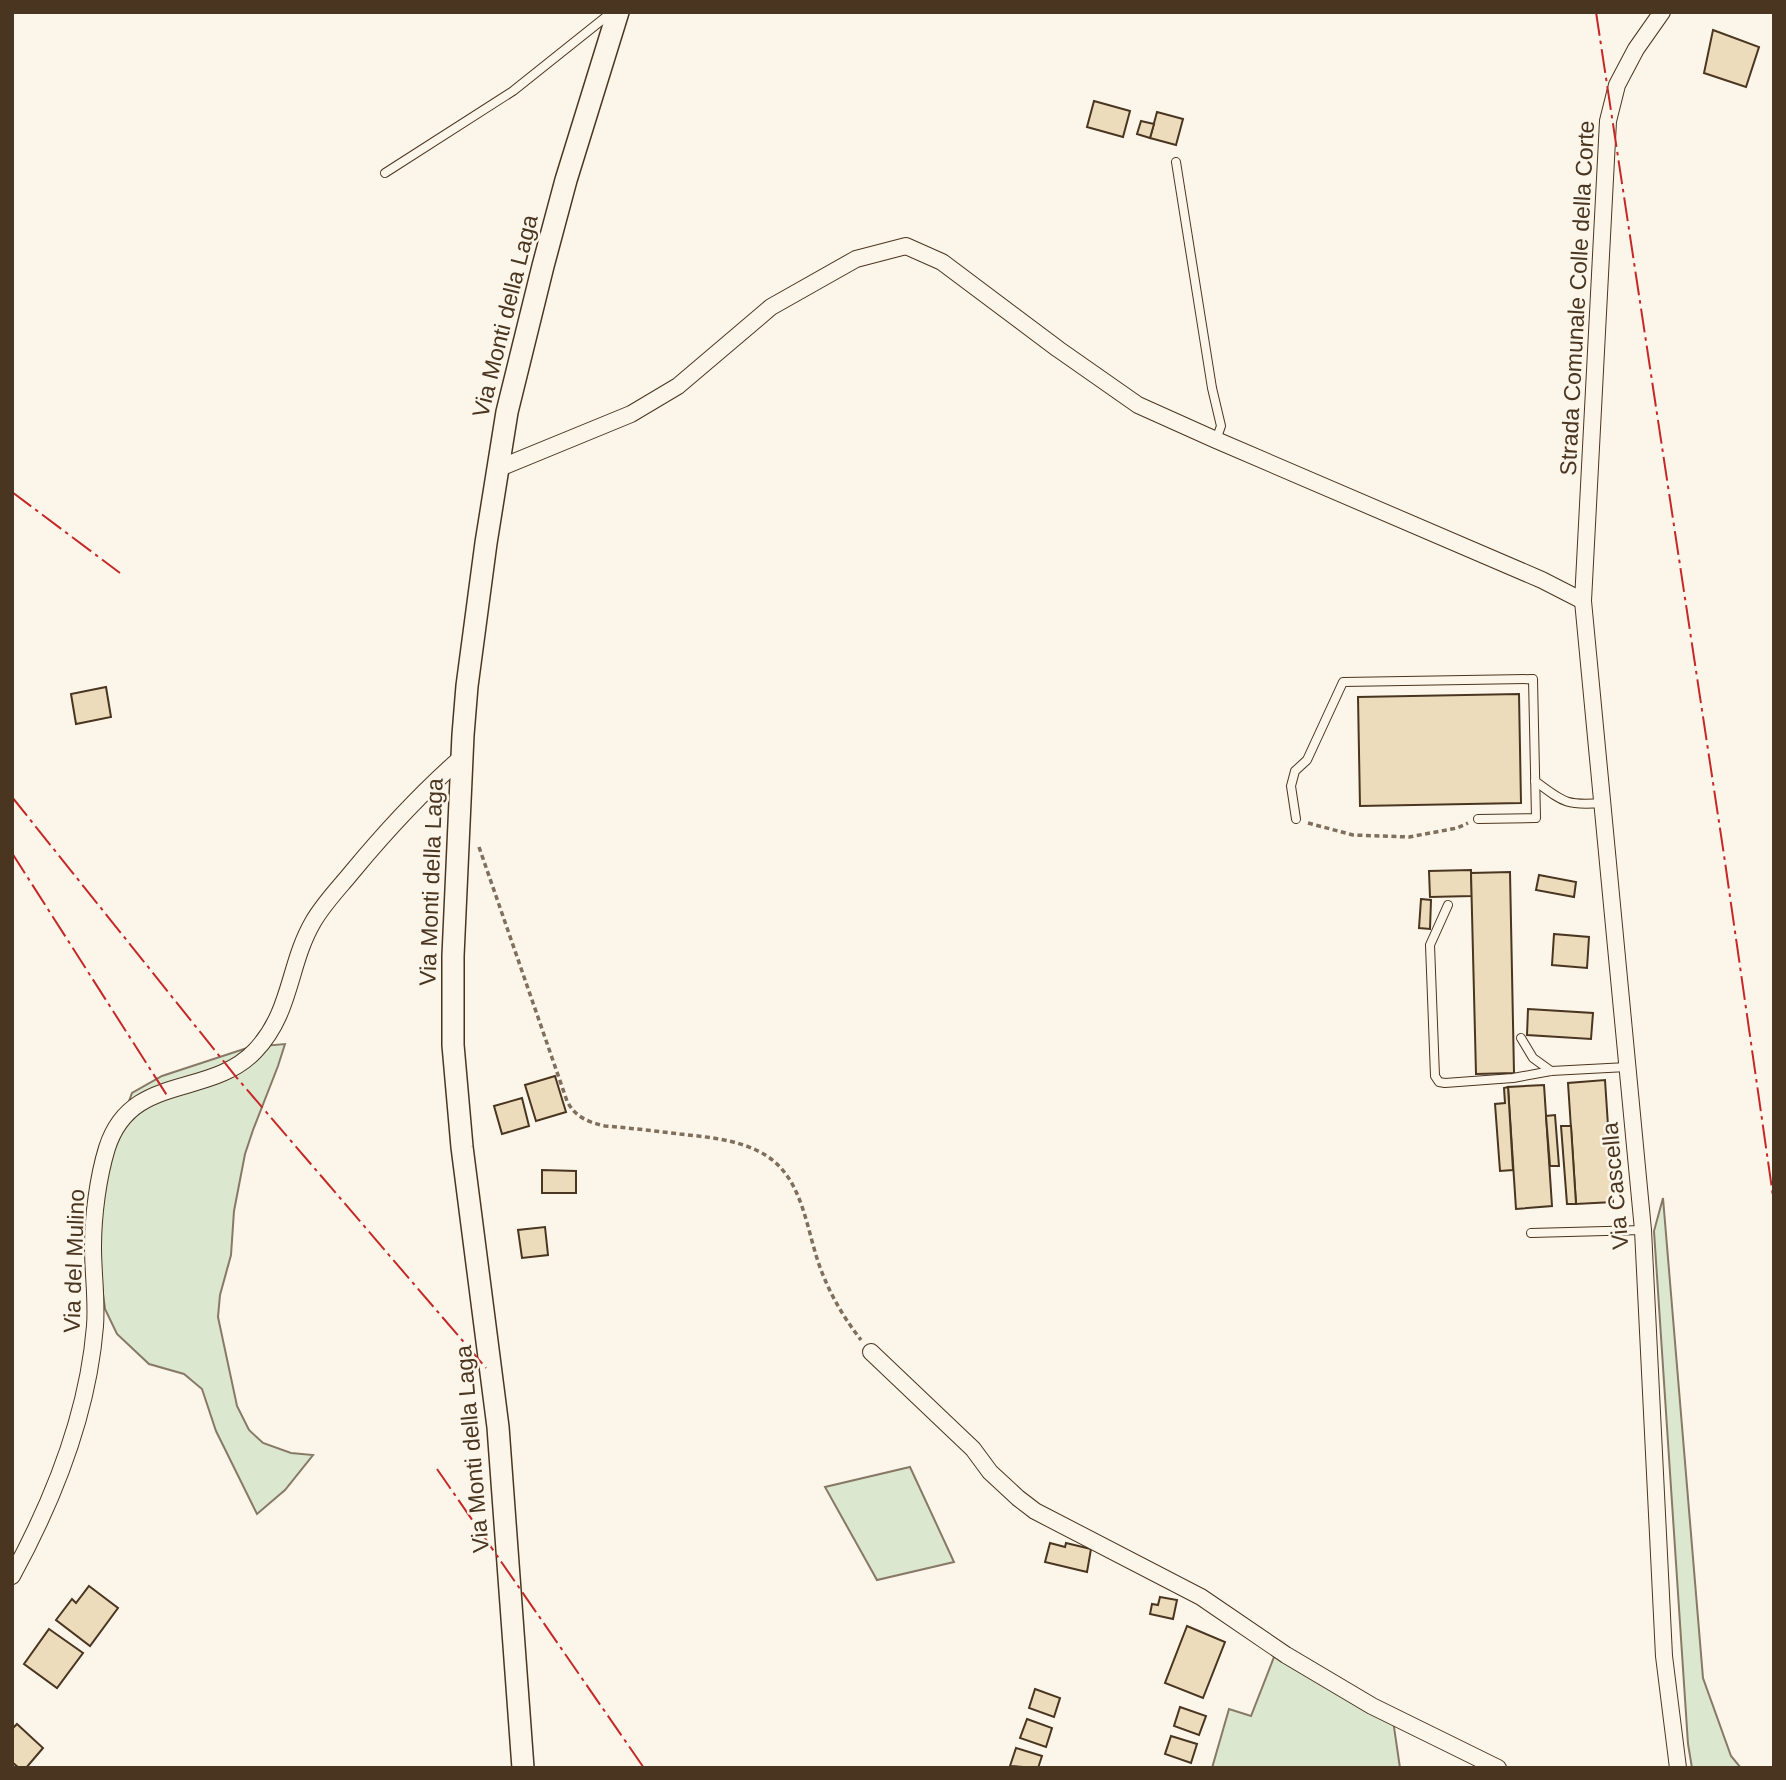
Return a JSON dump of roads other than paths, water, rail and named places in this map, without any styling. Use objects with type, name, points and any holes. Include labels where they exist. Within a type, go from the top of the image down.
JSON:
[{"type":"street","name":"Via Monti della Laga","points":[[523,1768],[500,1447],[462,1147],[454,1053],[453,965],[462,757],[467,686],[497,469],[511,393],[579,135],[618,12]]},
{"type":"street","name":"Strada Comunale Colle della Corte","points":[[1583,601],[1608,121],[1617,85],[1636,50],[1662,12]]},
{"type":"street","points":[[497,469],[631,414],[678,386],[771,307],[856,259],[906,246],[943,262],[1058,349],[1138,405],[1542,580],[1583,601]]},
{"type":"street","name":"Via Cascella","points":[[1583,601],[1643,1230],[1664,1656],[1678,1768]]},
{"type":"street","name":"Via del Mulino","points":[[12,1576],[36,1531],[57,1482],[87,1381],[96,1308],[94,1218],[103,1163],[115,1127],[129,1110],[142,1101],[224,1073],[254,1052],[271,1031],[282,1011],[303,943],[325,904],[393,825],[462,757]]},
{"type":"street","points":[[872,1352],[973,1449],[990,1472],[1035,1511],[1207,1601],[1286,1655],[1372,1706],[1498,1768]]},
{"type":"lane","points":[[385,173],[513,91],[612,12]]},
{"type":"lane","points":[[1176,162],[1212,388],[1221,426],[1216,440]]},
{"type":"lane","points":[[1296,819],[1291,786],[1295,771],[1307,760],[1343,682],[1533,679],[1536,818],[1478,819]]},
{"type":"lane","points":[[1535,781],[1562,801],[1602,803]]},
{"type":"lane","points":[[1448,905],[1430,945],[1435,1076],[1439,1082],[1627,1067]]},
{"type":"lane","points":[[1521,1038],[1533,1058],[1551,1071]]},
{"type":"lane","points":[[1531,1233],[1643,1230]]}]
